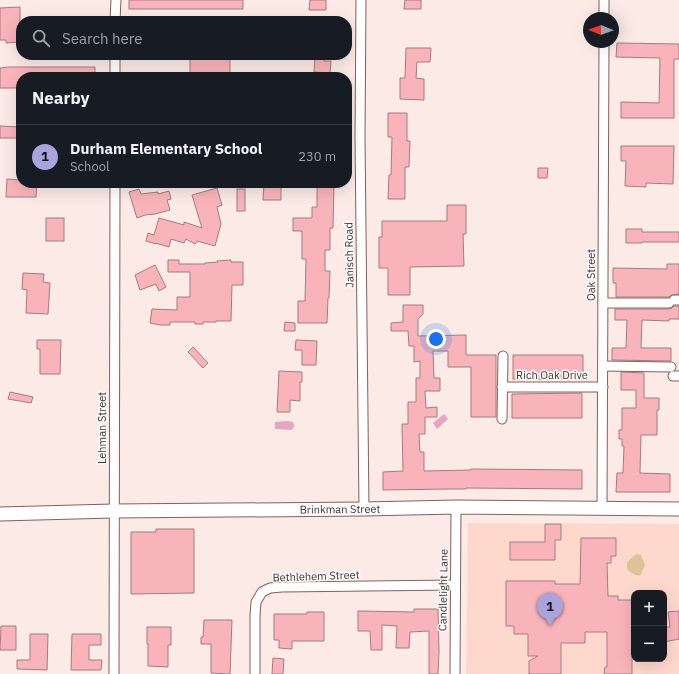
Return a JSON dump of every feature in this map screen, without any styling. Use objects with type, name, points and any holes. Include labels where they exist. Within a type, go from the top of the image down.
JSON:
[{"type":"street","points":[[115,16],[116,0]]},
{"type":"street","name":"Janisch Road","points":[[361,0],[360,137],[364,509]]},
{"type":"street","points":[[604,0],[604,12]]},
{"type":"street","name":"Oak Street","points":[[602,508],[604,48]]},
{"type":"street","points":[[115,60],[115,72]]},
{"type":"street","name":"Lehman Street","points":[[114,188],[114,674]]},
{"type":"street","points":[[603,302],[674,301]]},
{"type":"street","points":[[502,419],[503,356]]},
{"type":"street","points":[[603,366],[674,373]]},
{"type":"street","name":"Rich Oak Drive","points":[[502,387],[603,387]]},
{"type":"street","name":"Brinkman Street","points":[[0,514],[113,511],[456,507],[679,509]]},
{"type":"street","name":"Candlelight Lane","points":[[455,674],[456,507]]},
{"type":"street","name":"Bethlehem Street","points":[[255,674],[256,602],[262,592],[270,588],[455,584]]},
{"type":"shaded area","points":[[444,414],[448,419],[437,429],[433,423]]},
{"type":"shaded area","points":[[288,421],[294,423],[294,427],[291,430],[275,429],[275,422]]},
{"type":"shaded area","points":[[468,523],[679,524],[679,674],[466,674]]},
{"type":"shaded area","points":[[636,554],[641,555],[645,565],[639,576],[633,574],[627,569],[627,562]]},
{"type":"building","points":[[129,0],[243,0],[243,9],[129,9]]},
{"type":"building","points":[[310,0],[326,0],[326,10],[309,10]]},
{"type":"building","points":[[405,0],[421,0],[421,9],[404,9]]},
{"type":"building","points":[[20,7],[20,16],[16,16],[16,42],[6,43],[6,40],[0,40],[0,8]]},
{"type":"building","points":[[619,43],[679,44],[679,59],[674,59],[674,118],[621,118],[621,102],[659,103],[660,58],[616,57],[617,48],[619,48]]},
{"type":"building","points":[[406,48],[431,48],[430,62],[417,62],[416,78],[424,79],[424,100],[400,99],[400,78],[405,78]]},
{"type":"building","points":[[190,60],[230,60],[230,72],[190,72]]},
{"type":"building","points":[[315,60],[331,61],[330,72],[314,72]]},
{"type":"building","points":[[95,67],[95,72],[16,72],[16,88],[0,88],[0,68]]},
{"type":"building","points":[[388,113],[407,113],[407,141],[410,141],[409,167],[405,167],[405,199],[388,199],[389,175],[391,175],[392,137],[388,137]]},
{"type":"building","points":[[0,126],[16,127],[16,138],[0,138]]},
{"type":"building","points":[[621,146],[674,146],[673,184],[646,183],[646,187],[625,186],[626,161],[621,161]]},
{"type":"building","points":[[538,168],[548,168],[547,178],[538,178]]},
{"type":"building","points":[[7,179],[16,180],[16,188],[37,188],[36,197],[6,197]]},
{"type":"building","points":[[217,188],[222,205],[217,207],[221,224],[215,246],[197,241],[195,244],[186,239],[184,243],[171,239],[169,247],[146,241],[148,233],[154,235],[159,218],[184,225],[184,222],[202,228],[192,195]]},
{"type":"building","points":[[264,188],[281,188],[281,200],[263,200]]},
{"type":"building","points":[[317,188],[334,188],[333,228],[330,228],[330,250],[325,250],[325,271],[330,271],[327,323],[298,323],[298,301],[305,301],[306,259],[302,259],[302,231],[293,231],[293,218],[312,218],[312,207],[317,207]]},
{"type":"building","points":[[139,189],[141,194],[158,192],[158,194],[169,191],[171,199],[167,200],[170,210],[137,218],[129,192]]},
{"type":"building","points":[[237,189],[245,189],[245,211],[237,211]]},
{"type":"building","points":[[447,205],[466,205],[466,234],[463,234],[464,266],[410,267],[410,295],[388,295],[388,268],[379,268],[379,237],[382,237],[382,221],[447,221]]},
{"type":"building","points":[[46,218],[64,218],[64,241],[46,241]]},
{"type":"building","points":[[626,229],[642,229],[642,232],[679,232],[679,242],[626,243]]},
{"type":"building","points":[[168,260],[179,260],[179,264],[205,264],[231,260],[231,262],[243,262],[243,285],[232,285],[231,321],[203,322],[203,324],[195,324],[195,322],[170,322],[170,325],[150,323],[152,309],[177,310],[177,297],[190,297],[190,272],[168,272]]},
{"type":"building","points":[[667,264],[679,264],[679,294],[671,295],[669,297],[616,297],[616,283],[613,283],[613,268],[667,269]]},
{"type":"building","points":[[155,265],[166,287],[159,291],[156,284],[140,290],[135,275]]},
{"type":"building","points":[[23,273],[44,274],[43,282],[50,283],[48,314],[26,313],[27,290],[22,289]]},
{"type":"building","points":[[403,305],[423,305],[423,314],[418,319],[418,336],[466,335],[466,355],[496,355],[496,417],[471,417],[471,367],[448,367],[448,351],[433,351],[434,378],[440,378],[440,391],[425,391],[426,408],[437,407],[437,417],[425,417],[425,434],[419,434],[420,452],[424,452],[424,471],[471,469],[582,470],[582,489],[466,488],[383,490],[383,472],[403,471],[402,424],[408,424],[408,402],[416,402],[416,378],[420,378],[420,361],[414,362],[414,346],[409,346],[408,331],[391,331],[391,323],[403,322]]},
{"type":"building","points":[[674,306],[679,306],[679,319],[669,319],[669,321],[642,320],[641,348],[671,348],[671,361],[612,360],[612,348],[626,348],[627,320],[615,320],[615,309],[669,309]]},
{"type":"building","points":[[285,322],[295,323],[295,331],[284,331]]},
{"type":"building","points":[[37,340],[61,340],[60,374],[40,374],[40,349],[37,349]]},
{"type":"building","points":[[296,340],[317,341],[316,365],[302,365],[302,350],[295,350]]},
{"type":"building","points":[[193,347],[208,363],[203,368],[188,352]]},
{"type":"building","points":[[513,355],[583,355],[583,379],[513,379]]},
{"type":"building","points":[[279,371],[302,372],[302,382],[300,382],[300,401],[290,400],[290,412],[277,412]]},
{"type":"building","points":[[621,372],[644,373],[644,398],[659,398],[659,410],[657,410],[657,435],[641,435],[640,473],[670,474],[670,492],[616,492],[617,473],[623,473],[624,446],[622,446],[622,439],[619,439],[619,430],[622,430],[622,408],[636,408],[636,390],[621,390]]},
{"type":"building","points":[[10,392],[33,397],[31,403],[8,399]]},
{"type":"building","points":[[582,393],[582,418],[512,418],[512,394]]},
{"type":"building","points":[[545,524],[561,524],[561,540],[555,540],[555,560],[510,560],[510,542],[545,542]]},
{"type":"building","points":[[156,529],[194,529],[194,593],[131,594],[131,532],[156,532]]},
{"type":"building","points":[[581,538],[616,538],[616,556],[611,556],[611,563],[607,563],[608,596],[618,596],[618,600],[631,600],[632,674],[604,674],[605,667],[607,667],[607,632],[585,632],[585,643],[561,643],[561,674],[529,674],[529,661],[538,656],[528,656],[528,634],[514,634],[514,626],[506,626],[506,581],[555,581],[555,584],[580,584]]},
{"type":"building","points":[[414,609],[438,609],[438,674],[429,674],[429,631],[410,632],[409,648],[396,648],[397,626],[382,625],[382,650],[371,650],[370,631],[358,631],[358,611],[414,612]]},
{"type":"building","points":[[679,611],[679,639],[667,641],[667,627],[670,627],[668,612]]},
{"type":"building","points":[[307,612],[324,612],[324,641],[292,641],[292,649],[279,648],[279,640],[274,640],[274,614],[307,614]]},
{"type":"building","points":[[204,620],[232,620],[230,674],[211,673],[211,644],[201,644]]},
{"type":"building","points":[[1,626],[16,626],[16,650],[0,650]]},
{"type":"building","points":[[147,627],[171,627],[171,645],[168,645],[168,667],[148,666]]},
{"type":"building","points":[[30,634],[48,634],[47,670],[17,669],[17,660],[30,660]]},
{"type":"building","points":[[72,634],[101,634],[101,645],[89,645],[89,660],[102,660],[101,670],[71,670]]},
{"type":"building","points":[[273,658],[284,659],[283,674],[272,674]]},
{"type":"place","name":"Durham Elementary School","points":[[550,626]]}]
